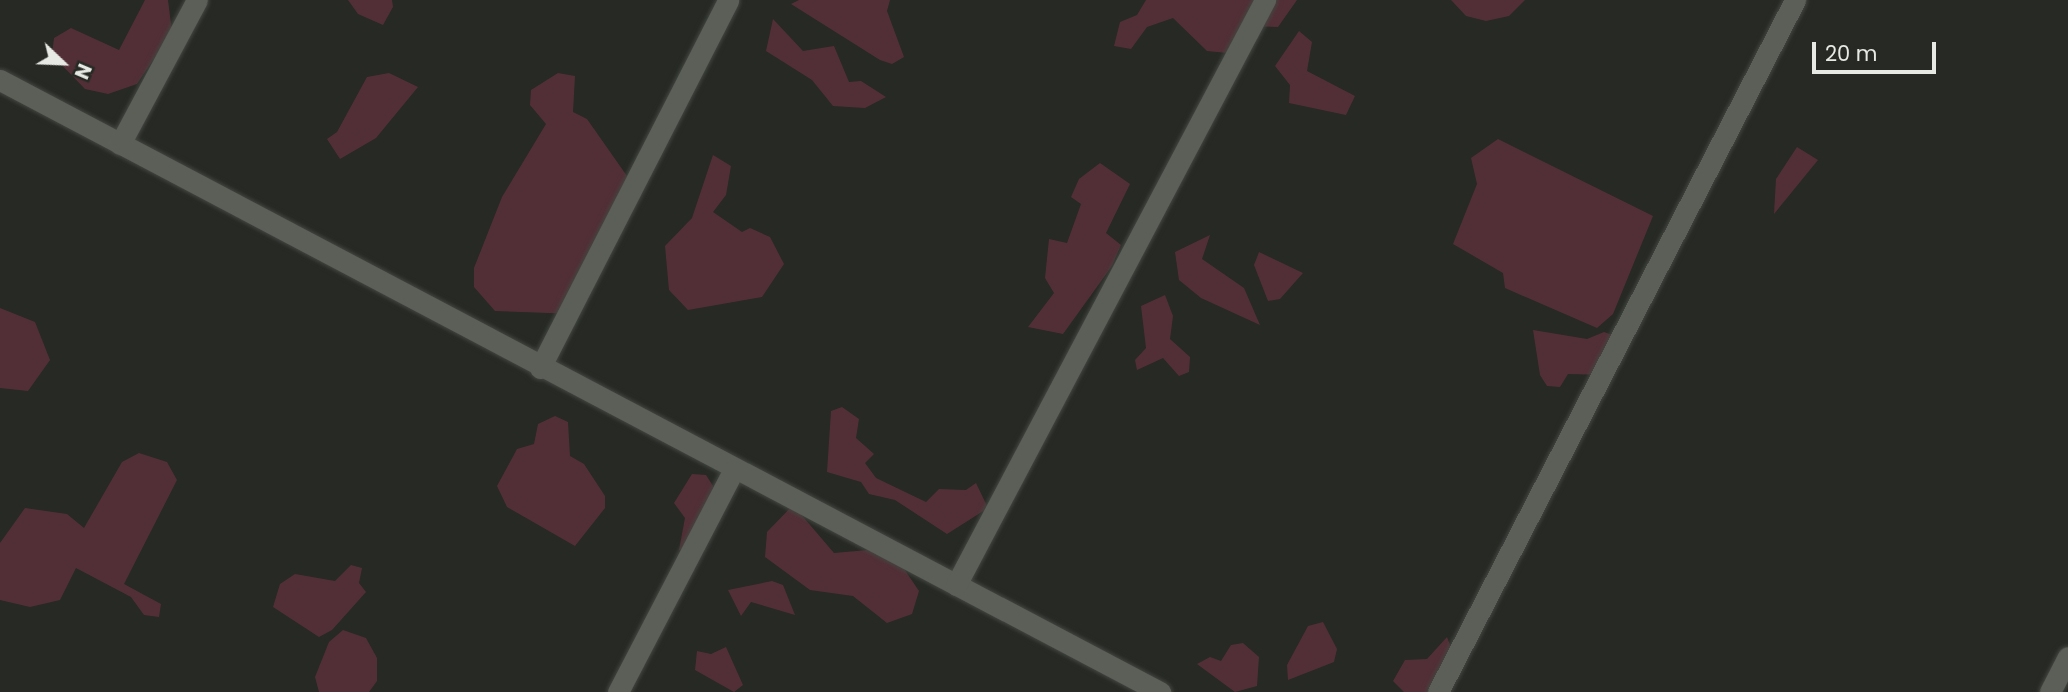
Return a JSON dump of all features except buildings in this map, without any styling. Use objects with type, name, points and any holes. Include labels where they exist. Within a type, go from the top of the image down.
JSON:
[{"type":"street","points":[[120,144],[197,0]]},
{"type":"street","points":[[540,368],[728,0]]},
{"type":"street","points":[[956,585],[1265,0]]},
{"type":"street","points":[[1438,692],[1795,0]]},
{"type":"street","points":[[0,80],[733,471],[1160,692]]},
{"type":"street","points":[[618,692],[733,471]]},
{"type":"street","points":[[2050,692],[2068,657]]},
{"type":"shaded area","points":[[145,0],[168,0],[172,32],[137,84],[108,94],[85,89],[52,55],[54,38],[71,28],[119,50]]},
{"type":"shaded area","points":[[348,0],[392,0],[393,7],[383,25],[358,14]]},
{"type":"shaded area","points":[[799,0],[890,0],[887,11],[904,57],[892,64],[880,60],[791,4]]},
{"type":"shaded area","points":[[1146,0],[1297,0],[1278,27],[1246,26],[1227,53],[1207,51],[1173,18],[1147,27],[1131,49],[1114,46],[1120,22],[1137,15]]},
{"type":"shaded area","points":[[1451,0],[1525,0],[1509,16],[1486,21],[1466,16]]},
{"type":"shaded area","points":[[773,19],[803,51],[834,46],[849,82],[861,81],[886,97],[865,108],[833,106],[812,80],[766,51]]},
{"type":"shaded area","points":[[1299,31],[1312,42],[1307,71],[1355,96],[1346,115],[1289,103],[1290,85],[1275,66]]},
{"type":"shaded area","points":[[389,73],[418,87],[376,138],[340,159],[327,139],[337,132],[367,77]]},
{"type":"shaded area","points":[[558,73],[575,76],[573,112],[587,119],[641,196],[575,314],[495,311],[474,287],[474,268],[502,197],[546,124],[530,105],[531,90]]},
{"type":"shaded area","points":[[1498,139],[1653,216],[1613,314],[1597,328],[1505,288],[1503,273],[1453,244],[1477,184],[1471,158]]},
{"type":"shaded area","points":[[1797,147],[1818,160],[1774,214],[1776,179]]},
{"type":"shaded area","points":[[713,155],[731,166],[726,195],[713,212],[742,232],[750,228],[770,237],[784,264],[762,297],[688,310],[669,290],[665,246],[692,218]]},
{"type":"shaded area","points":[[1100,163],[1130,184],[1106,233],[1121,245],[1112,266],[1063,334],[1028,327],[1054,293],[1045,278],[1049,239],[1067,243],[1081,204],[1071,197],[1079,179]]},
{"type":"shaded area","points":[[1210,235],[1202,259],[1244,288],[1260,325],[1201,298],[1179,280],[1175,252]]},
{"type":"shaded area","points":[[1259,252],[1303,273],[1280,299],[1268,301],[1254,265]]},
{"type":"shaded area","points":[[1165,295],[1173,316],[1170,339],[1190,357],[1189,372],[1179,376],[1163,358],[1137,370],[1135,360],[1146,348],[1141,306]]},
{"type":"shaded area","points":[[0,308],[35,322],[50,360],[28,391],[0,388]]},
{"type":"shaded area","points":[[1533,330],[1587,339],[1604,332],[1623,339],[1606,375],[1568,374],[1560,387],[1547,386],[1540,375]]},
{"type":"shaded area","points":[[842,407],[859,419],[856,438],[874,454],[865,463],[876,478],[926,502],[939,489],[966,490],[976,483],[988,508],[947,534],[895,500],[869,494],[861,482],[827,472],[831,411]]},
{"type":"shaded area","points":[[555,416],[568,422],[570,456],[584,464],[605,496],[605,508],[575,546],[507,507],[497,486],[517,449],[534,444],[538,424]]},
{"type":"shaded area","points":[[139,453],[167,462],[177,480],[124,584],[161,604],[159,617],[144,615],[131,597],[76,568],[60,600],[30,607],[0,600],[0,543],[25,508],[67,514],[84,528],[122,462]]},
{"type":"shaded area","points":[[692,474],[706,475],[713,486],[709,522],[687,552],[679,550],[685,518],[674,503]]},
{"type":"shaded area","points":[[793,505],[834,553],[890,548],[919,591],[912,614],[887,623],[853,596],[810,590],[765,557],[767,532]]},
{"type":"shaded area","points":[[351,565],[362,568],[359,583],[366,592],[332,630],[319,637],[273,607],[280,584],[295,574],[335,581]]},
{"type":"shaded area","points":[[772,581],[783,585],[795,615],[751,602],[741,616],[728,590]]},
{"type":"shaded area","points":[[1323,622],[1337,649],[1334,662],[1288,680],[1287,665],[1308,626]]},
{"type":"shaded area","points":[[343,630],[366,638],[377,658],[377,681],[369,692],[319,692],[315,677],[329,642]]},
{"type":"shaded area","points":[[1447,637],[1456,661],[1441,692],[1404,692],[1393,681],[1405,660],[1427,659]]},
{"type":"shaded area","points":[[1243,643],[1259,657],[1257,686],[1235,692],[1197,664],[1210,657],[1221,661],[1231,645]]},
{"type":"shaded area","points":[[726,647],[743,685],[734,692],[695,670],[697,651],[711,654]]}]
